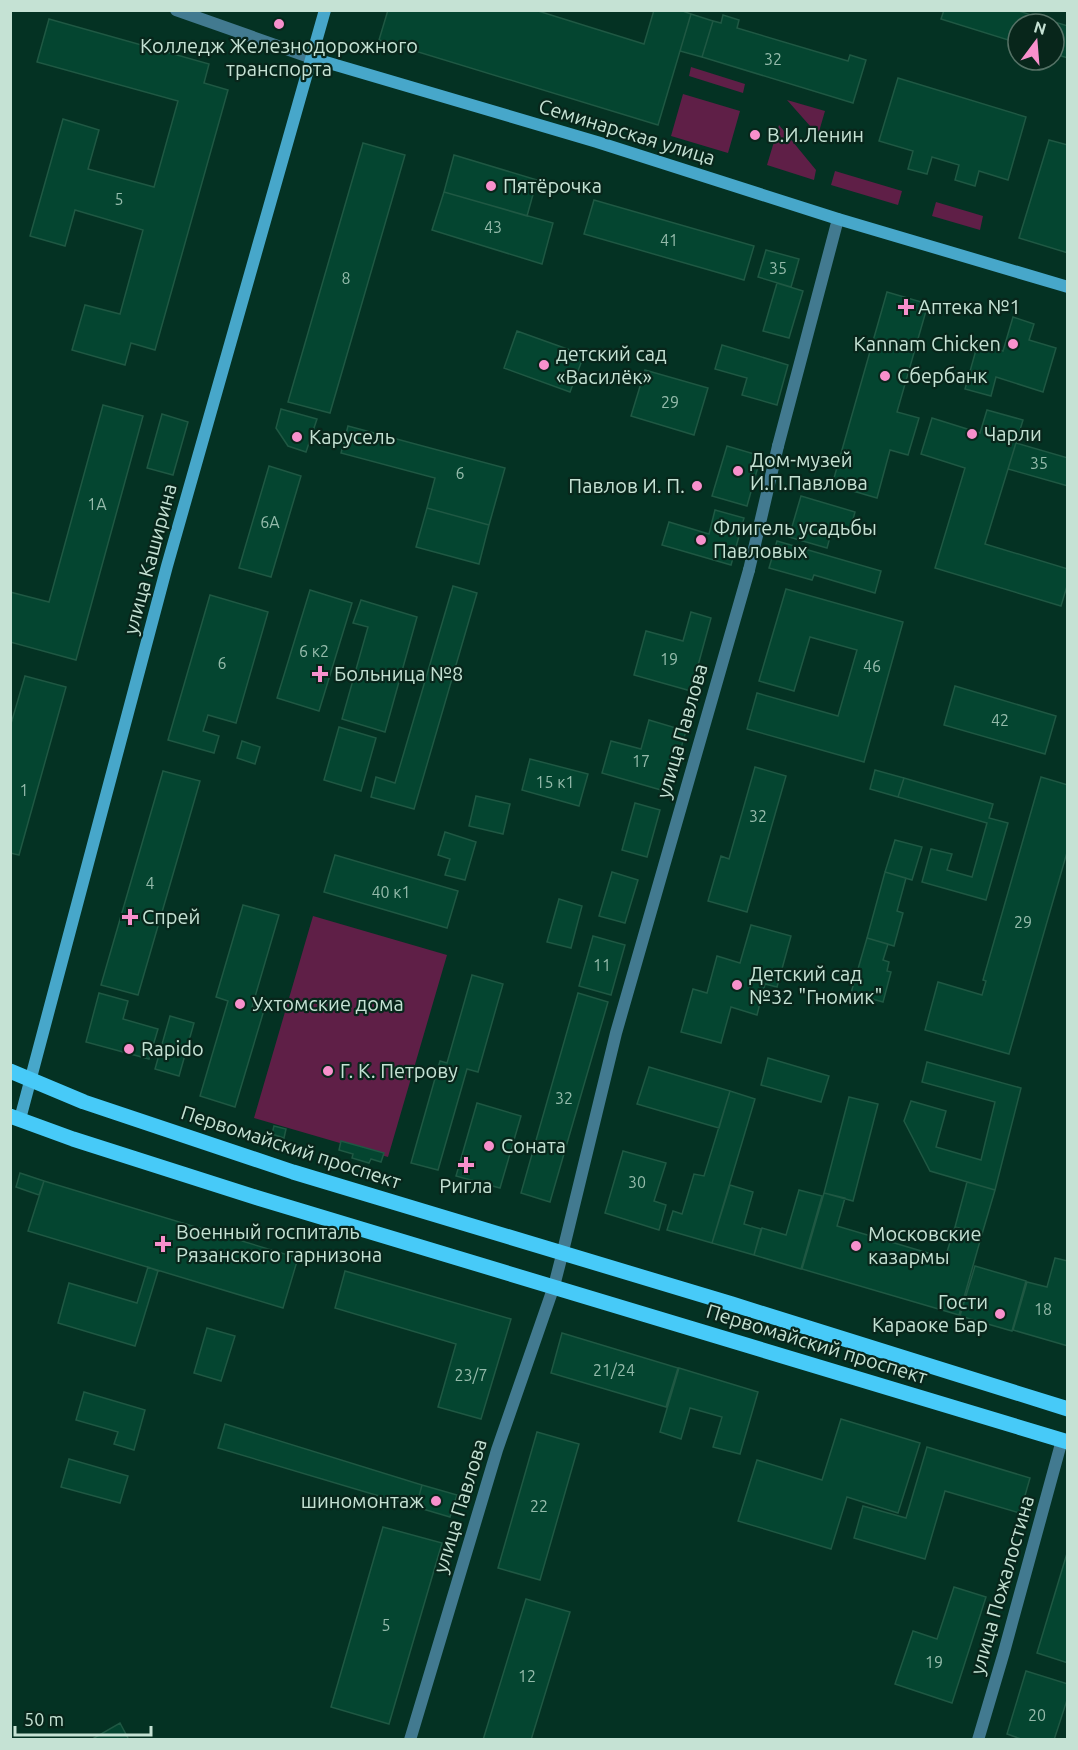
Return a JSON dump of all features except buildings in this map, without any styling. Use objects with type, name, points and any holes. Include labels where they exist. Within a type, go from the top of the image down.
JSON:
[{"type":"main road","name":"улица Каширина","points":[[15,1118],[32,1079],[167,566],[325,10]]},
{"type":"main road","name":"Семинарская улица","points":[[312,58],[597,142],[838,219],[1068,286]]},
{"type":"main road","name":"Первомайский проспект","points":[[10,1071],[98,1107],[293,1172],[1068,1409]]},
{"type":"main road","name":"Первомайский проспект","points":[[15,1118],[73,1139],[258,1198],[1065,1441]]},
{"type":"street","name":"Семинарская улица","points":[[176,10],[312,58]]},
{"type":"street","name":"улица Павлова","points":[[562,1255],[616,1033],[749,570],[778,446],[838,219]]},
{"type":"street","points":[[554,1286],[562,1255]]},
{"type":"street","name":"улица Павлова","points":[[410,1740],[497,1450],[554,1286]]},
{"type":"street","name":"улица Пожалостина","points":[[978,1740],[1065,1441]]},
{"type":"shaded area","points":[[691,67],[745,84],[743,93],[689,76]]},
{"type":"shaded area","points":[[683,94],[740,111],[728,153],[671,136]]},
{"type":"shaded area","points":[[787,100],[825,111],[818,135]]},
{"type":"shaded area","points":[[779,125],[816,170],[814,180],[767,165]]},
{"type":"shaded area","points":[[835,171],[902,191],[898,205],[831,185]]},
{"type":"shaded area","points":[[936,202],[983,216],[980,230],[932,216]]},
{"type":"shaded area","points":[[313,916],[447,955],[388,1157],[254,1118]]},
{"type":"place","name":"Колледж Железнодорожного транспорта","points":[[279,24]]},
{"type":"place","name":"В.И.Ленин","points":[[755,135]]},
{"type":"place","name":"Пятёрочка","points":[[491,186]]},
{"type":"place","name":"Аптека №1","points":[[906,307]]},
{"type":"place","name":"Kannam Chicken","points":[[1013,344]]},
{"type":"place","name":"детский сад «Василёк»","points":[[544,365]]},
{"type":"place","name":"Сбербанк","points":[[885,376]]},
{"type":"place","name":"Чарли","points":[[972,434]]},
{"type":"place","name":"Карусель","points":[[297,437]]},
{"type":"place","name":"Дом-музей И.П.Павлова","points":[[738,471]]},
{"type":"place","name":"Павлов И. П.","points":[[697,486]]},
{"type":"place","name":"Флигель усадьбы Павловых","points":[[701,540]]},
{"type":"place","name":"Больница №8","points":[[320,674]]},
{"type":"place","name":"Спрей","points":[[130,917]]},
{"type":"place","name":"Детский сад №32 \"Гномик\"","points":[[737,985]]},
{"type":"place","name":"Ухтомские дома","points":[[240,1004]]},
{"type":"place","name":"Rapido","points":[[129,1049]]},
{"type":"place","name":"Г. К. Петрову","points":[[328,1071]]},
{"type":"place","name":"Соната","points":[[489,1146]]},
{"type":"place","name":"Ригла","points":[[466,1165]]},
{"type":"place","name":"Военный госпиталь Рязанского гарнизона","points":[[163,1244]]},
{"type":"place","name":"Московские казармы","points":[[856,1246]]},
{"type":"place","name":"Гости Караоке Бар","points":[[1000,1314]]},
{"type":"place","name":"шиномонтаж","points":[[436,1501]]}]
